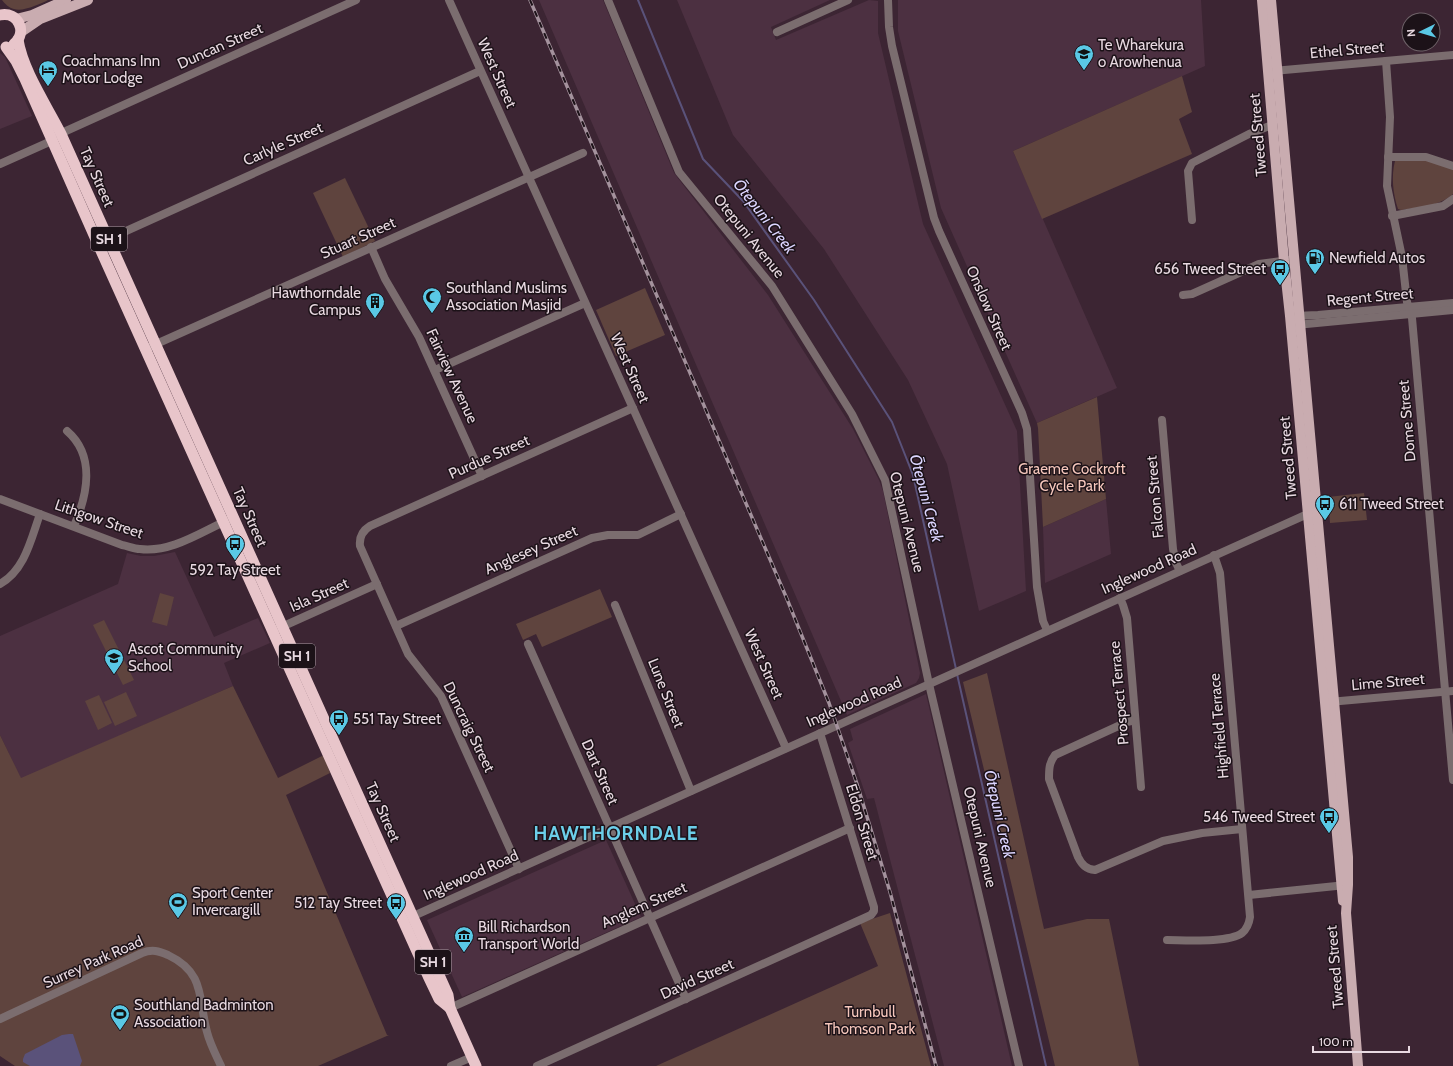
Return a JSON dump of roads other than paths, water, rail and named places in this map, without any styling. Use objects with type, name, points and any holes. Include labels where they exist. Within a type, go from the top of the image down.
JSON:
[{"type":"highway","name":"SH 1","points":[[5,14],[20,25],[20,36]]},
{"type":"highway","points":[[3,47],[13,45],[20,36]]},
{"type":"highway","name":"Tay Street","points":[[20,36],[20,51],[57,137],[98,244],[359,824],[448,995],[450,1008],[474,1061]]},
{"type":"highway","name":"Tay Street","points":[[3,47],[19,65],[109,239],[370,820],[408,918]]},
{"type":"highway","points":[[318,731],[328,726]]},
{"type":"highway","points":[[359,824],[370,820]]},
{"type":"main road","points":[[5,14],[36,13],[66,0]]},
{"type":"main road","points":[[20,36],[40,20],[88,0]]},
{"type":"main road","name":"Tweed Street","points":[[1262,0],[1272,71],[1329,702],[1348,857],[1345,886],[1342,898],[1346,913],[1358,1066]]},
{"type":"main road","name":"Tweed Street","points":[[1271,0],[1272,125],[1289,260]]},
{"type":"street","name":"Duncan Street","points":[[0,164],[356,0]]},
{"type":"street","name":"West Street","points":[[449,0],[786,748]]},
{"type":"street","name":"Otepuni Avenue","points":[[608,0],[679,172],[772,286],[852,414],[885,480],[929,684],[1019,1066]]},
{"type":"street","points":[[777,32],[848,0]]},
{"type":"street","name":"Onslow Street","points":[[888,0],[889,27],[892,46],[934,218],[1022,413],[1027,429],[1037,587],[1043,621],[1047,630]]},
{"type":"street","name":"Ethel Street","points":[[1272,71],[1453,55]]},
{"type":"street","name":"Dome Street","points":[[1386,61],[1390,117],[1387,186],[1392,216],[1402,257],[1410,310],[1449,691],[1453,780]]},
{"type":"street","name":"Carlyle Street","points":[[98,244],[480,71]]},
{"type":"street","points":[[1192,220],[1188,171],[1192,163],[1249,134],[1272,125]]},
{"type":"street","name":"Stuart Street","points":[[145,349],[583,153]]},
{"type":"street","points":[[1388,157],[1426,157],[1453,166]]},
{"type":"street","points":[[1392,216],[1443,206],[1453,199]]},
{"type":"street","name":"Fairview Avenue","points":[[371,247],[385,279],[420,337],[482,476]]},
{"type":"street","points":[[1182,295],[1192,294],[1259,264],[1289,260]]},
{"type":"street","points":[[435,370],[585,302]]},
{"type":"street","name":"Regent Street","points":[[1410,310],[1453,303]]},
{"type":"street","name":"Regent Street","points":[[1295,321],[1320,315],[1410,310],[1453,310]]},
{"type":"street","name":"Purdue Street","points":[[360,536],[365,529],[370,526],[633,408]]},
{"type":"street","name":"Falcon Street","points":[[1162,420],[1173,549],[1176,563],[1180,571]]},
{"type":"street","points":[[67,431],[75,439],[84,460],[86,470],[86,492],[74,526]]},
{"type":"street","name":"Lithgow Street","points":[[0,499],[127,546],[148,550],[176,544],[234,518]]},
{"type":"street","name":"Inglewood Road","points":[[408,918],[1312,512]]},
{"type":"street","points":[[0,584],[11,577],[19,568],[40,514]]},
{"type":"street","name":"Anglesey Street","points":[[396,626],[592,538],[608,535],[638,534],[681,514]]},
{"type":"street","name":"Duncraig Street","points":[[360,536],[360,546],[412,660],[441,696],[519,868]]},
{"type":"street","name":"Highfield Terrace","points":[[1167,940],[1212,940],[1235,937],[1241,934],[1249,924],[1250,917],[1220,573],[1214,555]]},
{"type":"street","name":"Isla Street","points":[[272,631],[377,584]]},
{"type":"street","name":"Prospect Terrace","points":[[1120,598],[1126,618],[1141,787]]},
{"type":"street","name":"Lune Street","points":[[615,605],[691,791]]},
{"type":"street","name":"Dart Street","points":[[528,644],[686,999]]},
{"type":"street","name":"Lime Street","points":[[1329,702],[1449,691]]},
{"type":"street","points":[[1135,720],[1127,722],[1056,755],[1051,760],[1048,769],[1049,779],[1078,857],[1083,866],[1095,870],[1158,843],[1202,833],[1242,829]]},
{"type":"street","name":"Eldon Street","points":[[820,733],[874,907],[874,911],[869,917]]},
{"type":"street","name":"Anglem Street","points":[[450,1008],[850,828]]},
{"type":"street","points":[[1249,895],[1345,886]]},
{"type":"street","name":"David Street","points":[[538,1066],[869,917]]},
{"type":"street","name":"Surrey Park Road","points":[[0,1019],[142,953],[153,950],[166,954],[179,961],[196,980],[199,989],[206,1031],[221,1066]]},
{"type":"street","points":[[451,1066],[474,1061]]},
{"type":"waterway","name":"Ōtepuni Creek","points":[[638,0],[703,159],[743,201],[814,300],[892,422],[913,475],[956,669]]},
{"type":"waterway","name":"Ōtepuni Creek","points":[[957,674],[1046,1066]]},
{"type":"railway","points":[[530,0],[787,599],[829,703],[857,784],[890,892],[936,1066]]},
{"type":"place","name":"Te Wharekura o Arowhenua","points":[[1084,71]]},
{"type":"place","name":"Coachmans Inn Motor Lodge","points":[[48,87]]},
{"type":"place","name":"Newfield Autos","points":[[1315,275]]},
{"type":"place","name":"656 Tweed Street","points":[[1280,286]]},
{"type":"place","name":"Southland Muslims Association Masjid","points":[[432,314]]},
{"type":"place","name":"Hawthorndale Campus","points":[[375,319]]},
{"type":"place","name":"611 Tweed Street","points":[[1325,521]]},
{"type":"place","name":"592 Tay Street","points":[[235,561]]},
{"type":"place","name":"Ascot Community School","points":[[114,675]]},
{"type":"place","name":"551 Tay Street","points":[[339,736]]},
{"type":"place","name":"546 Tweed Street","points":[[1329,834]]},
{"type":"place","name":"Sport Center Invercargill","points":[[178,919]]},
{"type":"place","name":"512 Tay Street","points":[[396,920]]},
{"type":"place","name":"Bill Richardson Transport World","points":[[464,953]]},
{"type":"place","name":"Southland Badminton Association","points":[[120,1031]]},
{"type":"district","name":"HAWTHORNDALE","points":[[616,833]]},
{"type":"park label","name":"Graeme Cockroft Cycle Park","points":[[1072,478]]},
{"type":"park label","name":"Turnbull Thomson Park","points":[[870,1020]]}]
